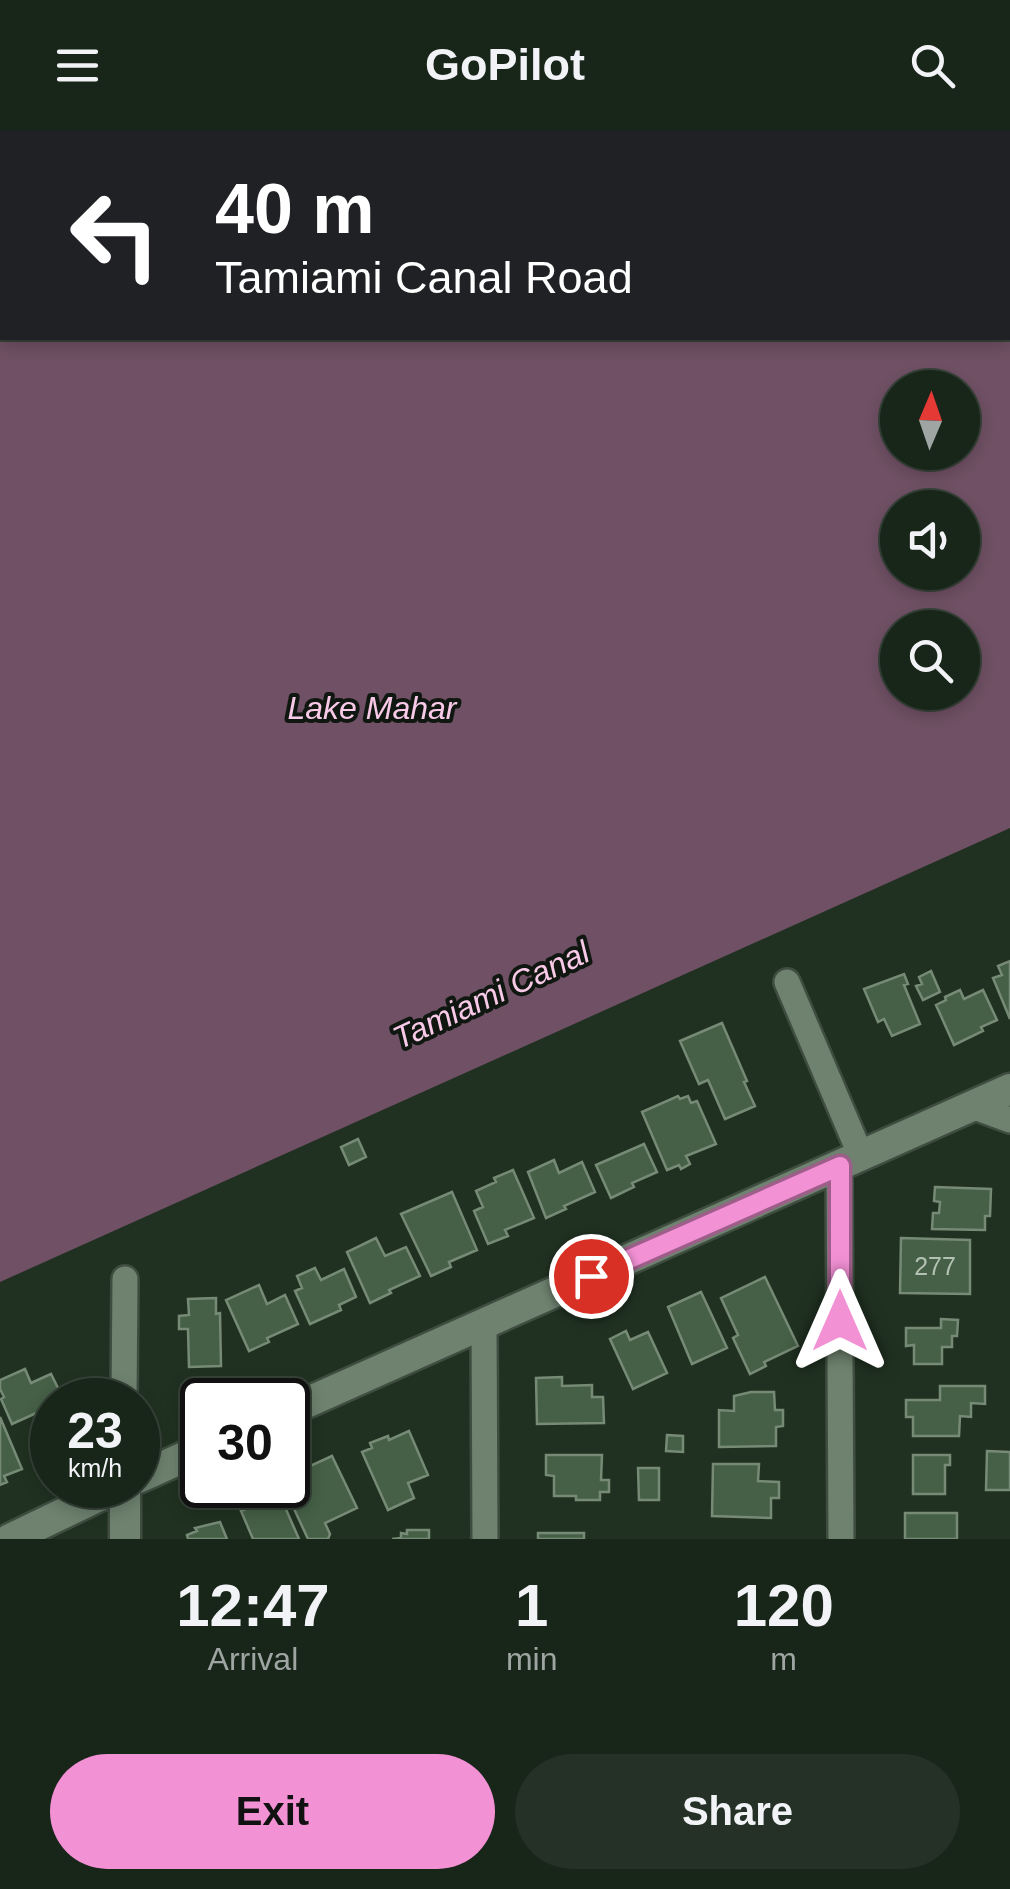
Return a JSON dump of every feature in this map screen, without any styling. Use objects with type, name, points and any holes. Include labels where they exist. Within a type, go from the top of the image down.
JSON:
[{"type":"street","points":[[787,982],[851,1161],[841,1539]]},
{"type":"street","points":[[310,1401],[1010,1089]]},
{"type":"street","points":[[972,1106],[1010,1120]]},
{"type":"street","points":[[124,1279],[124,1378]]},
{"type":"street","points":[[484,1324],[485,1539]]},
{"type":"street","points":[[10,1539],[75,1508]]},
{"type":"street","points":[[124,1508],[125,1539]]},
{"type":"water","name":"Lake Mahar","points":[[0,340],[1010,340],[1010,828],[0,1282]]},
{"type":"building","points":[[1010,961],[1010,1019],[993,978],[1002,975],[998,966]]},
{"type":"building","points":[[931,971],[940,992],[923,1000],[916,986],[922,984],[919,977]]},
{"type":"building","points":[[904,974],[908,984],[904,985],[920,1024],[892,1036],[884,1019],[878,1022],[864,989]]},
{"type":"building","points":[[960,990],[964,999],[983,990],[997,1020],[954,1045],[936,1005]]},
{"type":"building","points":[[722,1023],[755,1106],[725,1119],[708,1080],[699,1084],[680,1041]]},
{"type":"building","points":[[678,1096],[688,1096],[691,1103],[697,1101],[716,1144],[686,1156],[690,1164],[681,1169],[679,1165],[667,1170],[642,1112]]},
{"type":"building","points":[[358,1139],[366,1157],[349,1165],[341,1147]]},
{"type":"building","points":[[644,1144],[657,1172],[611,1198],[596,1165]]},
{"type":"building","points":[[554,1160],[559,1173],[582,1162],[595,1192],[546,1218],[528,1172]]},
{"type":"building","points":[[513,1170],[534,1218],[505,1230],[508,1236],[488,1244],[474,1211],[483,1207],[476,1191]]},
{"type":"building","points":[[935,1187],[991,1189],[985,1230],[932,1229],[933,1213],[939,1213],[940,1202],[934,1201]]},
{"type":"building","points":[[452,1192],[477,1250],[449,1262],[451,1267],[431,1276],[401,1214]]},
{"type":"building","points":[[376,1238],[385,1256],[406,1247],[420,1276],[370,1303],[347,1252]]},
{"type":"building","points":[[901,1238],[970,1240],[970,1294],[900,1293]]},
{"type":"building","points":[[315,1268],[321,1280],[344,1269],[356,1297],[339,1305],[341,1310],[310,1324],[295,1291],[302,1288],[297,1276]]},
{"type":"building","points":[[765,1277],[798,1346],[764,1362],[766,1366],[750,1374],[733,1338],[738,1335],[721,1298]]},
{"type":"building","points":[[259,1285],[267,1304],[285,1295],[298,1324],[249,1351],[226,1300]]},
{"type":"building","points":[[701,1292],[727,1348],[692,1364],[668,1307]]},
{"type":"building","points":[[216,1298],[221,1366],[189,1367],[188,1329],[179,1329],[179,1316],[189,1315],[188,1299]]},
{"type":"building","points":[[941,1319],[958,1320],[952,1347],[942,1347],[942,1364],[914,1364],[914,1345],[906,1346],[906,1328],[941,1328]]},
{"type":"building","points":[[626,1331],[630,1340],[648,1332],[667,1373],[633,1389],[610,1339]]},
{"type":"building","points":[[25,1369],[30,1381],[30,1416],[12,1424],[1,1399],[4,1397],[0,1380]]},
{"type":"building","points":[[562,1377],[562,1386],[592,1385],[592,1397],[603,1397],[604,1423],[537,1424],[536,1378]]},
{"type":"building","points":[[940,1386],[985,1386],[985,1404],[971,1403],[971,1417],[960,1416],[959,1436],[913,1436],[913,1417],[906,1417],[906,1400],[940,1400]]},
{"type":"building","points":[[774,1392],[775,1410],[783,1410],[783,1426],[776,1427],[776,1446],[719,1447],[719,1410],[734,1411],[734,1396]]},
{"type":"building","points":[[0,1417],[22,1469],[4,1476],[7,1482],[0,1485]]},
{"type":"building","points":[[409,1431],[428,1475],[408,1483],[414,1498],[388,1510],[362,1452],[372,1448],[370,1443]]},
{"type":"building","points":[[667,1435],[683,1436],[683,1452],[666,1451]]},
{"type":"building","points":[[987,1451],[1010,1452],[1010,1490],[986,1490]]},
{"type":"building","points":[[546,1455],[602,1455],[601,1480],[609,1480],[609,1492],[600,1492],[600,1500],[554,1496],[554,1476],[546,1475]]},
{"type":"building","points":[[913,1455],[950,1455],[950,1465],[945,1465],[945,1494],[913,1494]]},
{"type":"building","points":[[332,1456],[357,1508],[325,1523],[328,1539],[308,1539],[294,1508],[310,1508],[310,1466]]},
{"type":"building","points":[[713,1464],[759,1464],[758,1481],[779,1482],[779,1498],[771,1498],[771,1518],[712,1516]]},
{"type":"building","points":[[638,1468],[659,1468],[659,1500],[639,1500]]},
{"type":"building","points":[[285,1508],[299,1539],[253,1539],[241,1511]]},
{"type":"building","points":[[905,1513],[957,1513],[957,1539],[905,1539]]},
{"type":"building","points":[[220,1522],[227,1539],[188,1539],[187,1535],[197,1531],[195,1528]]},
{"type":"building","points":[[407,1530],[429,1530],[429,1539],[392,1539],[401,1538]]},
{"type":"building","points":[[538,1533],[584,1533],[584,1539],[538,1539]]},
{"type":"route","points":[[591,1276],[840,1166],[840,1321]]},
{"type":"water label","name":"Tamiami Canal","points":[[491,995]]}]
